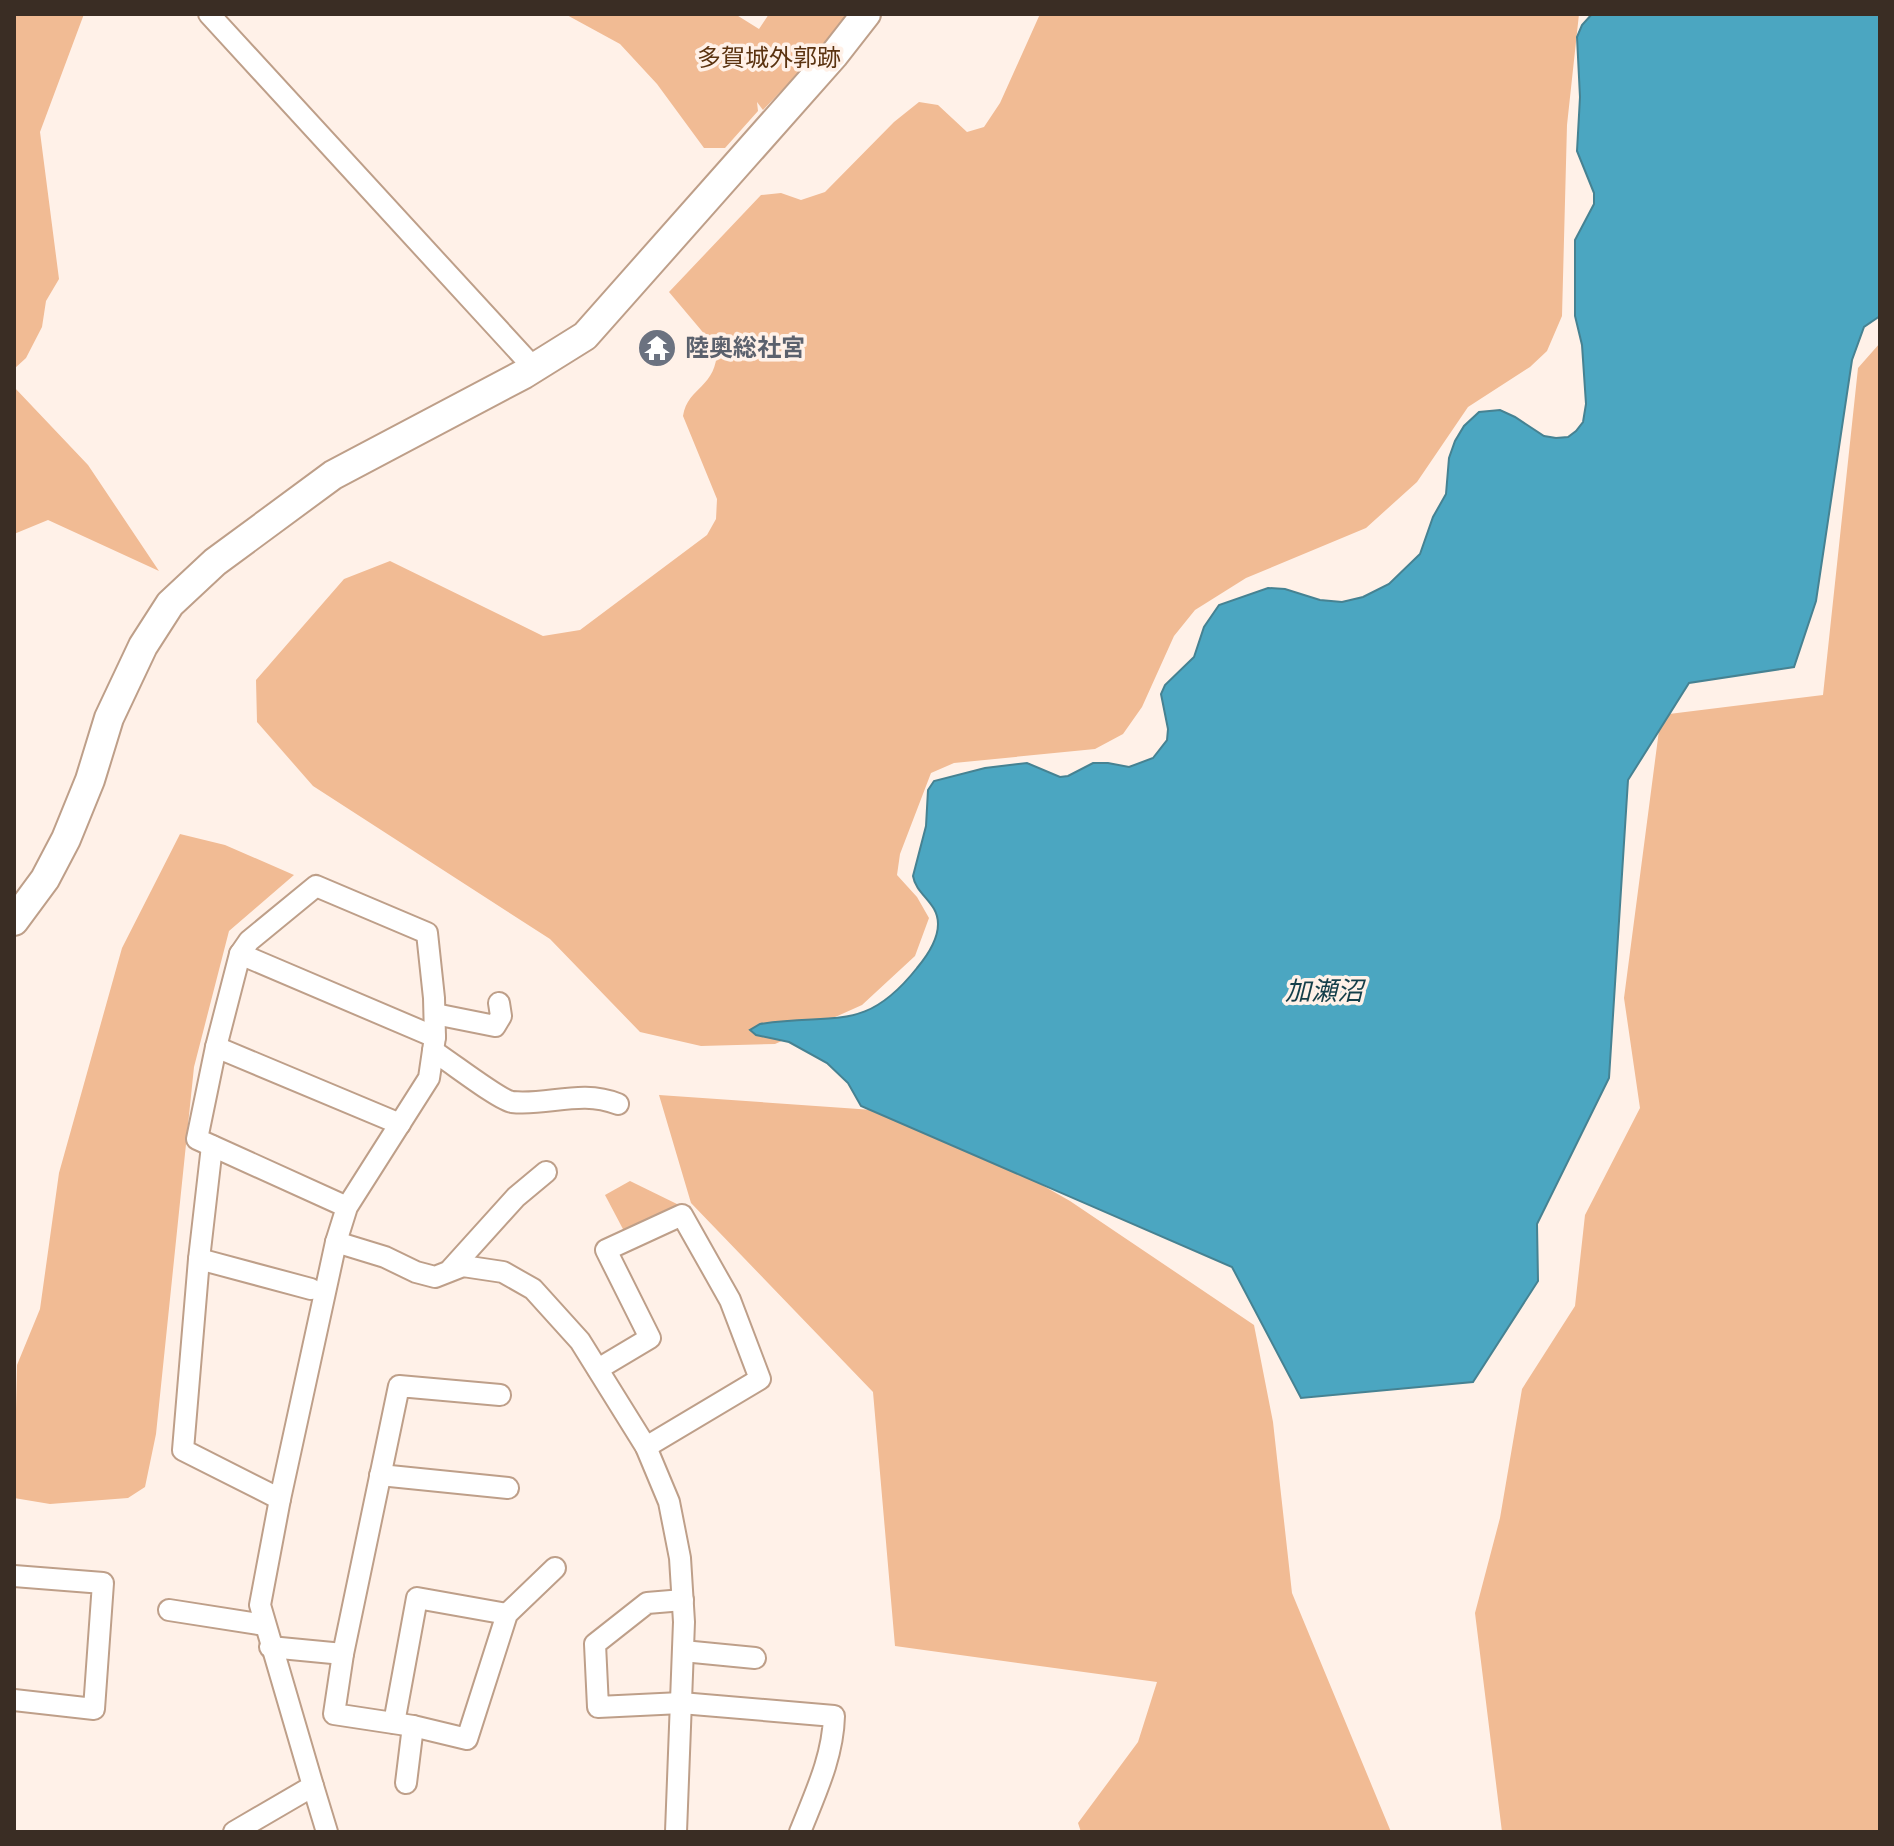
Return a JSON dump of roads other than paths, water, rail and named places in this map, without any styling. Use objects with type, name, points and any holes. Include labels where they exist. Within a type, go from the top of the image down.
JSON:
[{"type":"street","points":[[209,14],[534,368]]},
{"type":"street","points":[[14,921],[45,879],[66,839],[90,780],[109,718],[143,646],[170,604],[215,562],[333,475],[534,368],[585,336],[860,17]]},
{"type":"street","points":[[327,1832],[260,1605],[336,1242],[347,1207],[429,1078],[435,1014],[427,933],[316,886],[249,941],[240,954],[197,1139],[347,1207]]},
{"type":"street","points":[[240,954],[434,1044],[509,1102],[574,1097],[618,1104]]},
{"type":"street","points":[[435,1014],[495,1026],[501,1016],[499,1003]]},
{"type":"street","points":[[216,1047],[400,1124]]},
{"type":"street","points":[[212,1146],[183,1450],[280,1499]]},
{"type":"street","points":[[451,1269],[516,1197],[546,1172]]},
{"type":"street","points":[[598,1369],[650,1338],[606,1250],[682,1215],[730,1300],[760,1379],[646,1447]]},
{"type":"street","points":[[336,1242],[435,1277],[463,1266],[503,1272],[533,1289],[580,1341],[646,1447],[669,1502],[680,1558],[683,1651],[676,1832]]},
{"type":"street","points":[[199,1259],[311,1289]]},
{"type":"street","points":[[500,1395],[399,1386],[343,1654],[334,1714],[404,1724],[467,1739],[507,1614],[555,1568]]},
{"type":"street","points":[[380,1475],[508,1488]]},
{"type":"street","points":[[14,1576],[103,1583],[94,1709],[14,1700]]},
{"type":"street","points":[[406,1783],[404,1724],[417,1598],[507,1614]]},
{"type":"street","points":[[683,1600],[647,1603],[595,1644],[598,1707],[681,1703],[834,1716],[826,1765],[800,1832]]},
{"type":"street","points":[[169,1610],[265,1625]]},
{"type":"street","points":[[270,1647],[343,1654]]},
{"type":"street","points":[[683,1651],[755,1658]]},
{"type":"street","points":[[234,1832],[313,1786]]},
{"type":"water","name":"加瀬沼","points":[[1592,14],[1880,14],[1880,316],[1864,327],[1852,360],[1816,601],[1794,667],[1689,683],[1628,780],[1609,1078],[1537,1224],[1538,1281],[1473,1382],[1301,1398],[1232,1267],[861,1106],[848,1083],[827,1063],[789,1042],[756,1035],[750,1030],[760,1024],[846,1017],[863,1012],[898,989],[917,968],[931,948],[938,924],[935,910],[913,876],[926,826],[928,790],[934,781],[985,768],[1027,763],[1060,777],[1093,763],[1129,767],[1153,758],[1167,740],[1168,729],[1161,694],[1165,685],[1194,657],[1204,627],[1219,605],[1268,588],[1342,602],[1363,597],[1389,584],[1420,554],[1433,517],[1446,494],[1449,458],[1455,441],[1464,426],[1479,412],[1500,410],[1544,436],[1568,437],[1576,431],[1583,422],[1586,404],[1582,345],[1575,316],[1575,240],[1594,204],[1594,193],[1577,151],[1580,97],[1577,37]]},
{"type":"place","name":"陸奥総社宮","points":[[657,348]]},
{"type":"park label","name":"多賀城外郭跡","points":[[769,58]]}]
